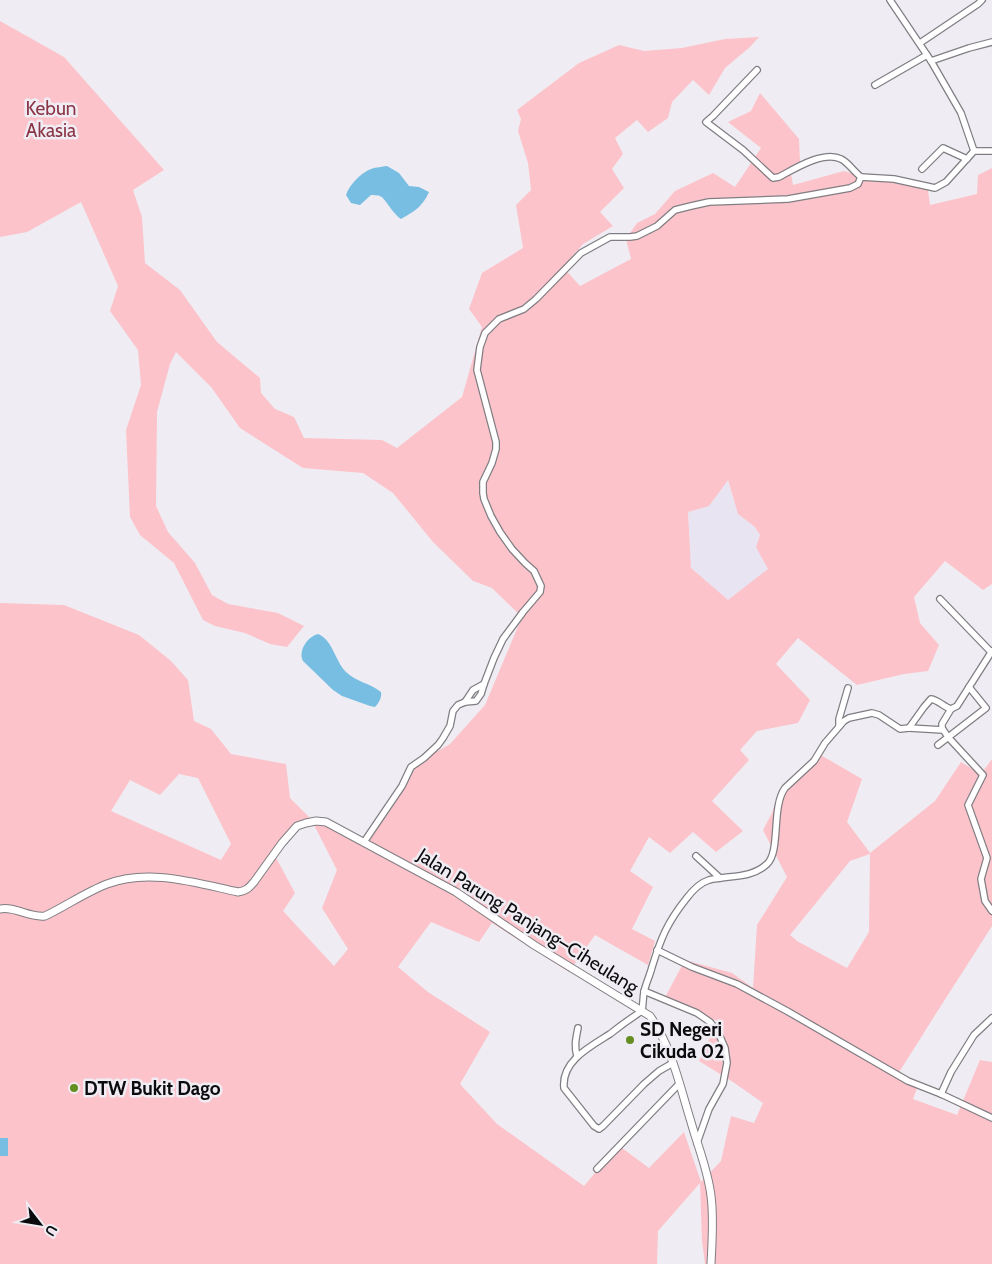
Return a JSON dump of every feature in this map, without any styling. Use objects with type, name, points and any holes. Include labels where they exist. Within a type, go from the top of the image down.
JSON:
[{"type":"street","points":[[890,0],[920,43],[961,113],[974,151]]},
{"type":"street","points":[[920,43],[982,0]]},
{"type":"street","points":[[875,85],[929,58],[992,42]]},
{"type":"street","points":[[757,70],[706,122],[743,150],[773,178],[779,177],[817,158],[835,156],[844,161],[861,177],[894,179],[934,188],[946,182],[974,151],[992,151]]},
{"type":"street","points":[[922,169],[943,148],[967,159]]},
{"type":"street","points":[[364,842],[402,786],[411,766],[424,758],[443,738],[450,726],[453,711],[458,705],[476,701],[481,694],[503,639],[540,592],[541,586],[534,571],[512,549],[500,532],[484,499],[483,482],[496,449],[496,442],[477,370],[480,347],[485,333],[499,319],[524,308],[544,292],[581,253],[610,237],[638,236],[657,226],[675,210],[709,202],[788,200],[850,188],[858,184],[861,177]]},
{"type":"street","points":[[940,599],[991,651],[957,706],[951,709],[942,724],[943,730],[948,737],[984,775],[968,805],[987,858],[981,879],[985,901],[992,911]]},
{"type":"street","points":[[938,745],[986,708],[968,687]]},
{"type":"street","points":[[840,726],[839,719],[848,688]]},
{"type":"street","points":[[909,728],[931,699],[951,709]]},
{"type":"street","points":[[673,1063],[658,1071],[599,1129],[594,1126],[564,1088],[563,1084],[568,1068],[577,1056],[642,1011],[644,991],[665,929],[691,893],[704,882],[746,875],[755,872],[768,863],[774,846],[778,807],[782,792],[814,761],[825,743],[840,726],[849,718],[872,713],[879,715],[900,729],[943,730]]},
{"type":"street","name":"Jalan Parung Panjang–Ciheulang","points":[[0,909],[12,909],[35,916],[45,916],[108,884],[145,877],[176,879],[238,892],[244,891],[254,882],[297,826],[316,821],[326,822],[340,828],[456,892],[534,945],[650,1016],[659,1028],[673,1063],[706,1169],[711,1197],[713,1230],[711,1264]]},
{"type":"street","points":[[696,856],[720,878]]},
{"type":"street","points":[[657,950],[692,968],[736,984],[787,1011],[908,1081],[992,1118]]},
{"type":"street","points":[[644,991],[697,1013],[710,1022],[718,1032],[725,1048],[727,1063],[723,1084],[709,1109],[697,1143]]},
{"type":"street","points":[[941,1094],[951,1072],[974,1035],[992,1018]]},
{"type":"street","points":[[577,1056],[575,1042],[578,1028]]},
{"type":"street","points":[[597,1169],[679,1084]]},
{"type":"shaded area","points":[[727,479],[738,514],[755,527],[760,535],[756,547],[768,569],[728,601],[691,568],[688,512],[709,506]]},
{"type":"green space","name":"Kebun Akasia","points":[[0,21],[64,57],[164,170],[133,190],[142,217],[145,263],[180,290],[217,342],[260,378],[261,393],[275,409],[294,417],[304,438],[382,440],[397,448],[462,397],[482,327],[469,309],[482,273],[523,248],[516,205],[531,190],[528,163],[518,131],[521,119],[517,110],[579,63],[619,45],[644,51],[682,48],[725,39],[759,37],[725,68],[709,95],[693,80],[672,102],[668,118],[648,132],[637,120],[615,138],[623,154],[612,169],[624,188],[600,212],[613,226],[583,244],[563,267],[580,286],[631,259],[626,239],[637,223],[655,214],[675,191],[713,173],[735,187],[761,148],[728,122],[751,111],[760,93],[799,139],[800,163],[790,169],[793,185],[844,171],[868,178],[927,183],[930,205],[977,194],[978,175],[992,168],[992,584],[983,590],[945,561],[914,597],[920,623],[939,645],[928,671],[904,674],[857,685],[798,638],[776,664],[810,700],[798,723],[757,731],[740,750],[749,760],[712,801],[743,831],[716,852],[693,832],[670,853],[649,837],[630,871],[653,887],[632,929],[655,941],[648,965],[595,935],[569,972],[492,923],[479,942],[431,922],[398,967],[428,992],[490,1032],[460,1084],[497,1124],[584,1186],[618,1145],[649,1168],[684,1132],[701,1182],[721,1161],[731,1116],[754,1123],[763,1103],[699,1061],[718,1021],[662,1003],[685,960],[732,973],[753,988],[757,925],[787,877],[763,830],[772,813],[781,787],[819,754],[862,779],[847,822],[870,853],[935,801],[961,762],[981,774],[992,759],[992,926],[898,1074],[919,1083],[913,1099],[957,1115],[980,1060],[992,1062],[992,1264],[705,1264],[702,1241],[700,1183],[658,1231],[657,1264],[0,1264],[0,603],[64,605],[139,635],[171,661],[188,680],[194,721],[211,729],[231,754],[286,764],[290,798],[311,819],[366,844],[414,765],[450,744],[485,705],[522,617],[492,588],[473,581],[433,542],[393,493],[363,473],[303,468],[240,428],[211,387],[176,352],[170,364],[157,412],[156,506],[168,532],[195,563],[212,595],[228,604],[278,613],[304,626],[287,647],[270,644],[245,633],[215,626],[203,620],[174,563],[140,535],[130,517],[126,430],[141,385],[138,350],[110,311],[118,286],[81,202],[27,232],[0,237]],"holes":[[[728,480],[738,514],[755,527],[760,535],[756,547],[768,569],[728,600],[691,568],[688,512],[709,506]],[[179,774],[198,778],[231,844],[221,860],[111,811],[130,780],[160,795]],[[311,819],[337,870],[322,908],[348,949],[334,966],[283,911],[295,893],[273,852],[290,831]],[[870,854],[869,932],[847,968],[797,941],[790,935],[850,861]]]},
{"type":"water","points":[[387,166],[399,173],[409,186],[419,187],[429,192],[418,208],[401,219],[380,196],[371,195],[360,205],[351,203],[346,195],[353,183],[363,173],[373,168]]},
{"type":"water","points":[[318,634],[331,646],[346,672],[381,692],[380,700],[375,707],[342,696],[333,690],[303,661],[304,645],[310,638]]},
{"type":"water","points":[[0,1138],[8,1138],[8,1156],[0,1156]]},
{"type":"place","name":"SD Negeri Cikuda 02","points":[[630,1040]]},
{"type":"place","name":"DTW Bukit Dago","points":[[74,1088]]}]
